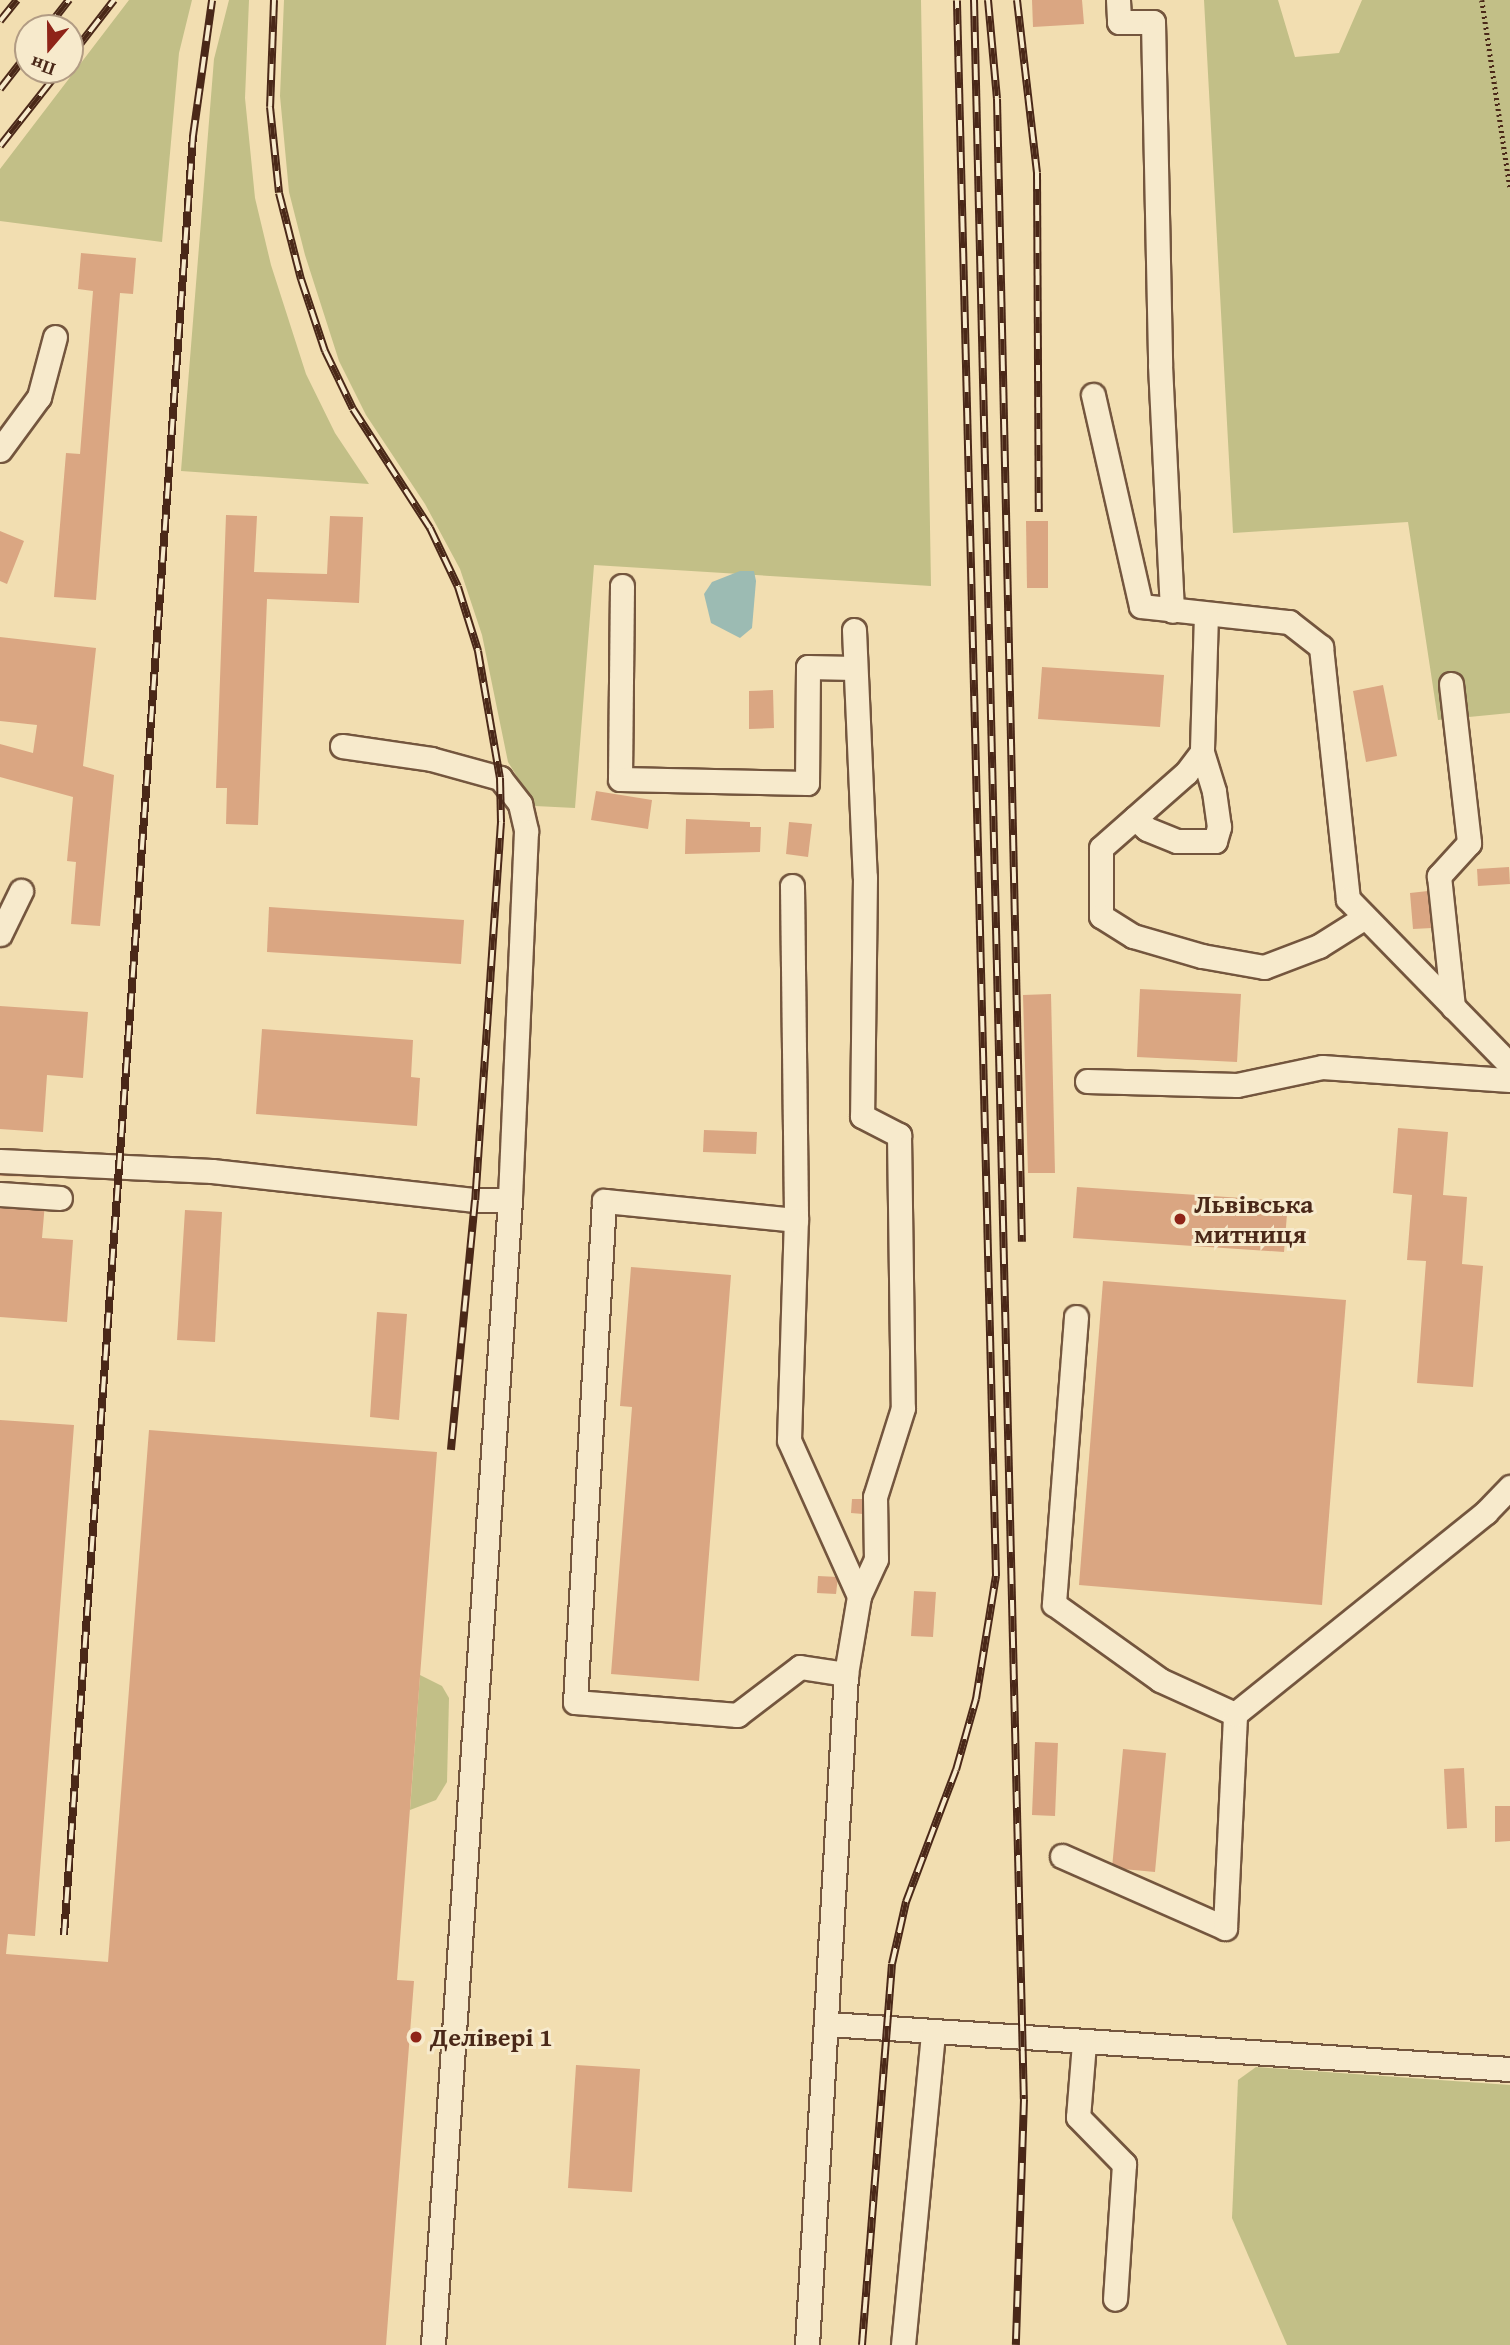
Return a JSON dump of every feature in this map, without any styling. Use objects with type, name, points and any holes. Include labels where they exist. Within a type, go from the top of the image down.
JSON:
[{"type":"lane","points":[[1118,0],[1119,22],[1153,22],[1160,365],[1172,611]]},
{"type":"lane","points":[[0,450],[39,397],[55,337]]},
{"type":"lane","points":[[1093,396],[1141,606],[1289,622],[1321,647],[1348,899],[1510,1065]]},
{"type":"lane","points":[[622,586],[620,779],[807,783],[808,667],[854,668]]},
{"type":"lane","points":[[1135,818],[1147,829],[1177,841],[1214,841],[1219,827],[1214,791],[1202,752],[1206,614]]},
{"type":"lane","points":[[807,2345],[828,2024],[846,1674],[859,1596],[876,1559],[875,1497],[903,1408],[899,1135],[862,1116],[864,877],[854,630]]},
{"type":"lane","points":[[1451,684],[1469,843],[1439,876],[1453,1007]]},
{"type":"lane","points":[[342,746],[431,759],[500,778],[520,804],[526,831],[510,1200],[433,2345]]},
{"type":"lane","points":[[1202,752],[1186,773],[1101,848],[1101,916],[1133,936],[1202,957],[1264,967],[1319,946],[1365,917]]},
{"type":"lane","points":[[792,886],[796,1220],[789,1440],[859,1596]]},
{"type":"lane","points":[[0,934],[21,891]]},
{"type":"lane","points":[[1087,1081],[1237,1085],[1322,1067],[1510,1080]]},
{"type":"lane","points":[[0,1161],[212,1171],[475,1200],[510,1200]]},
{"type":"lane","points":[[0,1194],[60,1198]]},
{"type":"lane","points":[[796,1220],[604,1201],[575,1702],[737,1715],[800,1667],[846,1674]]},
{"type":"lane","points":[[1076,1317],[1055,1604],[1160,1680],[1235,1714]]},
{"type":"lane","points":[[1062,1856],[1225,1928],[1235,1714],[1486,1512],[1510,1487]]},
{"type":"lane","points":[[828,2024],[1084,2043],[1510,2069]]},
{"type":"lane","points":[[903,2345],[933,2032]]},
{"type":"lane","points":[[1084,2043],[1078,2117],[1124,2164],[1115,2299]]},
{"type":"path","points":[[1482,0],[1510,187]]},
{"type":"shaded area","points":[[129,0],[192,0],[179,53],[162,242],[0,221],[0,169],[65,84],[84,84],[84,59]]},
{"type":"shaded area","points":[[229,0],[249,0],[245,98],[255,198],[271,265],[306,374],[335,433],[369,484],[181,471],[214,59]]},
{"type":"shaded area","points":[[284,0],[921,0],[931,586],[594,565],[575,808],[535,806],[508,762],[482,635],[460,569],[425,504],[366,415],[339,361],[305,255],[289,192],[280,96]]},
{"type":"shaded area","points":[[1204,0],[1278,0],[1295,57],[1339,53],[1362,0],[1510,0],[1510,713],[1438,720],[1408,522],[1233,533]]},
{"type":"shaded area","points":[[420,1675],[442,1686],[449,1698],[447,1782],[436,1800],[410,1810]]},
{"type":"shaded area","points":[[1256,2067],[1510,2085],[1510,2345],[1287,2345],[1232,2218],[1238,2080]]},
{"type":"water","points":[[740,571],[754,571],[756,581],[752,628],[740,638],[711,623],[704,594],[712,582]]},
{"type":"building","points":[[1032,0],[1082,0],[1084,24],[1033,27]]},
{"type":"building","points":[[81,253],[136,258],[133,294],[120,293],[96,600],[54,597],[66,453],[80,454],[93,291],[78,289]]},
{"type":"building","points":[[226,515],[257,516],[254,572],[327,574],[330,516],[363,517],[359,603],[267,599],[258,825],[226,824],[227,788],[216,788]]},
{"type":"building","points":[[1026,521],[1048,521],[1048,588],[1027,588]]},
{"type":"building","points":[[0,531],[24,541],[7,584],[0,581]]},
{"type":"building","points":[[0,637],[96,648],[83,766],[114,775],[100,926],[71,924],[76,862],[67,861],[73,797],[0,777],[0,744],[33,753],[37,725],[0,721]]},
{"type":"building","points":[[1042,667],[1164,675],[1160,727],[1038,719]]},
{"type":"building","points":[[1383,685],[1397,756],[1366,762],[1353,691]]},
{"type":"building","points":[[773,690],[774,728],[749,729],[749,691]]},
{"type":"building","points":[[596,791],[652,800],[648,829],[591,820]]},
{"type":"building","points":[[686,819],[750,822],[750,827],[761,827],[760,852],[685,854]]},
{"type":"building","points":[[789,822],[812,824],[808,857],[786,854]]},
{"type":"building","points":[[1509,867],[1510,884],[1478,886],[1477,869]]},
{"type":"building","points":[[1428,891],[1432,928],[1413,929],[1410,893]]},
{"type":"building","points":[[269,907],[464,920],[461,964],[267,952]]},
{"type":"building","points":[[1140,989],[1241,994],[1237,1062],[1137,1057]]},
{"type":"building","points":[[1051,994],[1055,1173],[1028,1173],[1023,995]]},
{"type":"building","points":[[0,1006],[88,1012],[83,1078],[47,1075],[43,1132],[0,1129]]},
{"type":"building","points":[[262,1029],[413,1040],[411,1077],[420,1078],[417,1126],[256,1114]]},
{"type":"building","points":[[1398,1128],[1448,1132],[1443,1195],[1467,1197],[1462,1264],[1483,1266],[1473,1387],[1417,1383],[1426,1261],[1407,1260],[1412,1195],[1393,1193]]},
{"type":"building","points":[[704,1130],[757,1132],[756,1154],[703,1152]]},
{"type":"building","points":[[0,1165],[73,1168],[73,1178],[0,1176]]},
{"type":"building","name":"Львівська митниця","points":[[1077,1187],[1288,1201],[1284,1252],[1073,1238]]},
{"type":"building","points":[[0,1200],[45,1203],[42,1238],[73,1240],[67,1322],[0,1317]]},
{"type":"building","points":[[185,1210],[222,1212],[215,1342],[177,1340]]},
{"type":"building","points":[[631,1267],[731,1275],[699,1681],[611,1674],[632,1407],[620,1406]]},
{"type":"building","points":[[1103,1281],[1346,1300],[1322,1605],[1079,1585]]},
{"type":"building","points":[[377,1312],[407,1314],[399,1420],[370,1417]]},
{"type":"building","points":[[0,1420],[74,1425],[35,1936],[8,1934],[6,1954],[108,1962],[149,1430],[437,1452],[397,1980],[414,1981],[386,2345],[0,2345]]},
{"type":"building","points":[[852,1499],[863,1499],[863,1514],[851,1513]]},
{"type":"building","points":[[818,1576],[838,1577],[836,1594],[817,1593]]},
{"type":"building","points":[[914,1591],[936,1592],[933,1637],[911,1636]]},
{"type":"building","points":[[1035,1742],[1058,1743],[1055,1816],[1032,1815]]},
{"type":"building","points":[[1123,1749],[1166,1753],[1155,1872],[1112,1868]]},
{"type":"building","points":[[1464,1768],[1467,1828],[1447,1829],[1444,1769]]},
{"type":"building","points":[[1495,1806],[1510,1806],[1510,1841],[1495,1842]]},
{"type":"building","points":[[576,2065],[640,2069],[632,2192],[568,2188]]},
{"type":"railway","points":[[0,21],[17,0]]},
{"type":"railway","points":[[58,14],[69,0]]},
{"type":"railway","points":[[84,39],[114,0]]},
{"type":"railway","points":[[64,1935],[193,136],[212,0]]},
{"type":"railway","points":[[274,0],[270,107],[279,193],[301,279],[325,351],[353,409],[430,528],[458,587],[478,651],[500,778],[501,822],[475,1200],[451,1450]]},
{"type":"railway","points":[[862,2345],[892,1964],[906,1902],[956,1770],[976,1699],[996,1576],[957,0]]},
{"type":"railway","points":[[974,0],[1024,2099],[1016,2345]]},
{"type":"railway","points":[[988,0],[997,99],[1022,1242]]},
{"type":"railway","points":[[1017,0],[1037,173],[1039,512]]},
{"type":"railway","points":[[0,89],[14,71]]},
{"type":"railway","points":[[0,146],[49,84]]},
{"type":"place","name":"Львівська митниця","points":[[1180,1219]]},
{"type":"place","name":"Делівері 1","points":[[416,2037]]}]
